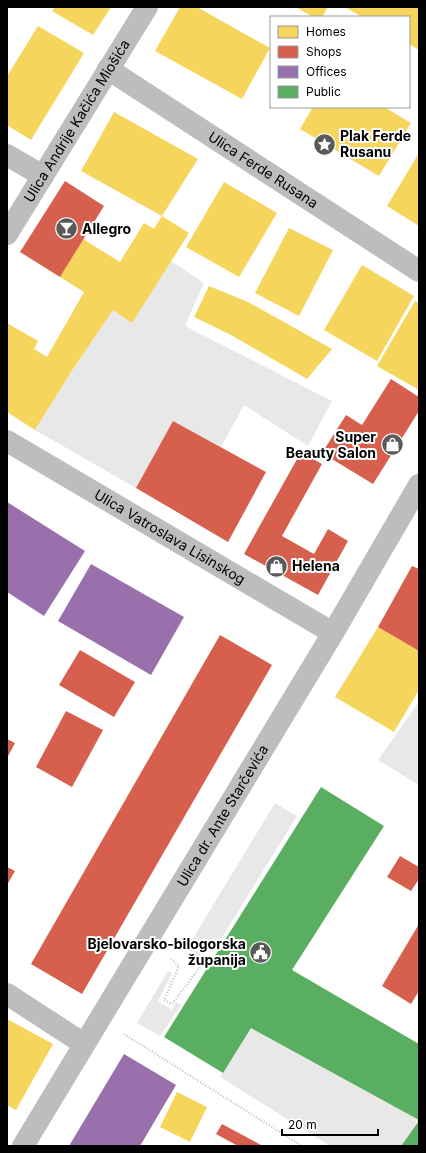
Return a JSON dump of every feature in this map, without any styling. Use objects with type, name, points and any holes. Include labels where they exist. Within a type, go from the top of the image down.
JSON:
[{"type":"street","name":"Ulica Andrije Kačića Miošića","points":[[9,225],[43,176],[147,7]]},
{"type":"street","name":"Ulica Ferde Rusana","points":[[108,69],[419,271]]},
{"type":"street","points":[[7,155],[43,176]]},
{"type":"street","name":"Ulica Vatroslava Lisinskog","points":[[7,441],[333,634]]},
{"type":"street","name":"Ulica dr. Ante Starčevića","points":[[23,1146],[333,634],[419,484]]},
{"type":"street","points":[[7,994],[84,1044]]},
{"type":"path","points":[[181,943],[211,961]]},
{"type":"path","points":[[171,959],[179,966],[164,1000],[172,1004],[207,958]]},
{"type":"path","points":[[124,1034],[302,1146]]},
{"type":"shaded area","points":[[171,261],[204,283],[185,326],[332,401],[308,446],[244,405],[221,447],[173,421],[136,488],[35,430],[71,372],[113,310],[132,322]]},
{"type":"shaded area","points":[[419,702],[419,785],[378,760]]},
{"type":"shaded area","points":[[275,803],[297,816],[213,952],[192,940]]},
{"type":"shaded area","points":[[168,971],[172,973],[158,1001],[172,1010],[176,1002],[181,1005],[160,1036],[137,1023]]},
{"type":"shaded area","points":[[251,1028],[419,1121],[401,1146],[330,1146],[220,1077]]},
{"type":"building: Homes","points":[[55,7],[111,7],[93,35],[52,11]]},
{"type":"building: Homes","points":[[180,7],[197,7],[270,48],[242,99],[155,51]]},
{"type":"building: Homes","points":[[296,7],[328,7],[323,16],[311,16]]},
{"type":"building: Homes","points":[[345,7],[419,7],[419,50],[410,45],[410,16],[360,16]]},
{"type":"building: Homes","points":[[38,26],[84,53],[31,140],[7,125],[7,76]]},
{"type":"building: Homes","points":[[312,108],[386,108],[411,123],[379,176],[300,129]]},
{"type":"building: Homes","points":[[114,112],[198,159],[162,216],[81,171]]},
{"type":"building: Homes","points":[[419,153],[419,226],[387,206]]},
{"type":"building: Homes","points":[[224,182],[277,213],[239,277],[186,247]]},
{"type":"building: Homes","points":[[162,216],[189,233],[132,323],[113,310],[71,372],[35,430],[7,412],[7,323],[38,341],[34,349],[47,357],[84,292],[60,277],[83,239],[120,262],[144,223],[154,229]]},
{"type":"building: Homes","points":[[289,228],[333,250],[299,316],[255,293]]},
{"type":"building: Homes","points":[[362,265],[414,296],[377,361],[324,330]]},
{"type":"building: Homes","points":[[209,286],[248,302],[332,349],[307,379],[231,335],[194,317]]},
{"type":"building: Homes","points":[[415,301],[419,303],[419,390],[377,366]]},
{"type":"building: Homes","points":[[378,627],[419,651],[419,690],[394,732],[335,697]]},
{"type":"building: Homes","points":[[7,1019],[53,1044],[16,1110],[7,1105]]},
{"type":"building: Homes","points":[[177,1092],[207,1107],[190,1142],[160,1127]]},
{"type":"building: Shops","points":[[65,181],[104,206],[60,277],[20,252]]},
{"type":"building: Shops","points":[[391,379],[419,397],[419,411],[373,484],[322,453],[346,415],[362,425]]},
{"type":"building: Shops","points":[[173,421],[266,472],[228,542],[136,488]]},
{"type":"building: Shops","points":[[301,452],[322,464],[282,536],[314,554],[328,529],[348,541],[318,595],[244,554]]},
{"type":"building: Shops","points":[[412,566],[419,569],[419,651],[378,627]]},
{"type":"building: Shops","points":[[220,635],[272,665],[82,994],[31,964]]},
{"type":"building: Shops","points":[[80,650],[135,682],[114,717],[59,685]]},
{"type":"building: Shops","points":[[66,711],[103,730],[72,787],[36,767]]},
{"type":"building: Shops","points":[[7,739],[15,743],[7,758]]},
{"type":"building: Shops","points":[[400,856],[419,867],[419,879],[411,891],[387,877]]},
{"type":"building: Shops","points":[[7,867],[15,871],[7,885]]},
{"type":"building: Shops","points":[[419,924],[419,991],[411,1004],[382,986]]},
{"type":"building: Shops","points":[[222,1124],[263,1146],[238,1146],[216,1134]]},
{"type":"building: Offices","points":[[7,502],[85,551],[44,616],[7,592]]},
{"type":"building: Offices","points":[[91,564],[184,617],[151,675],[58,621]]},
{"type":"building: Offices","points":[[124,1054],[176,1085],[140,1146],[69,1146]]},
{"type":"building: Public","name":"Bjelovarsko-bilogorska županija","points":[[321,787],[384,826],[292,970],[419,1044],[419,1120],[251,1028],[223,1073],[164,1037]]},
{"type":"building: Public","points":[[419,1121],[419,1146],[401,1146]]},
{"type":"place","name":"Plak Ferde Rusanu","points":[[325,144]]},
{"type":"place","name":"Allegro","points":[[67,229]]},
{"type":"place","name":"Super Beauty Salon","points":[[392,445]]},
{"type":"place","name":"Helena","points":[[277,566]]},
{"type":"place","name":"Bjelovarsko-bilogorska županija","points":[[261,952]]}]
